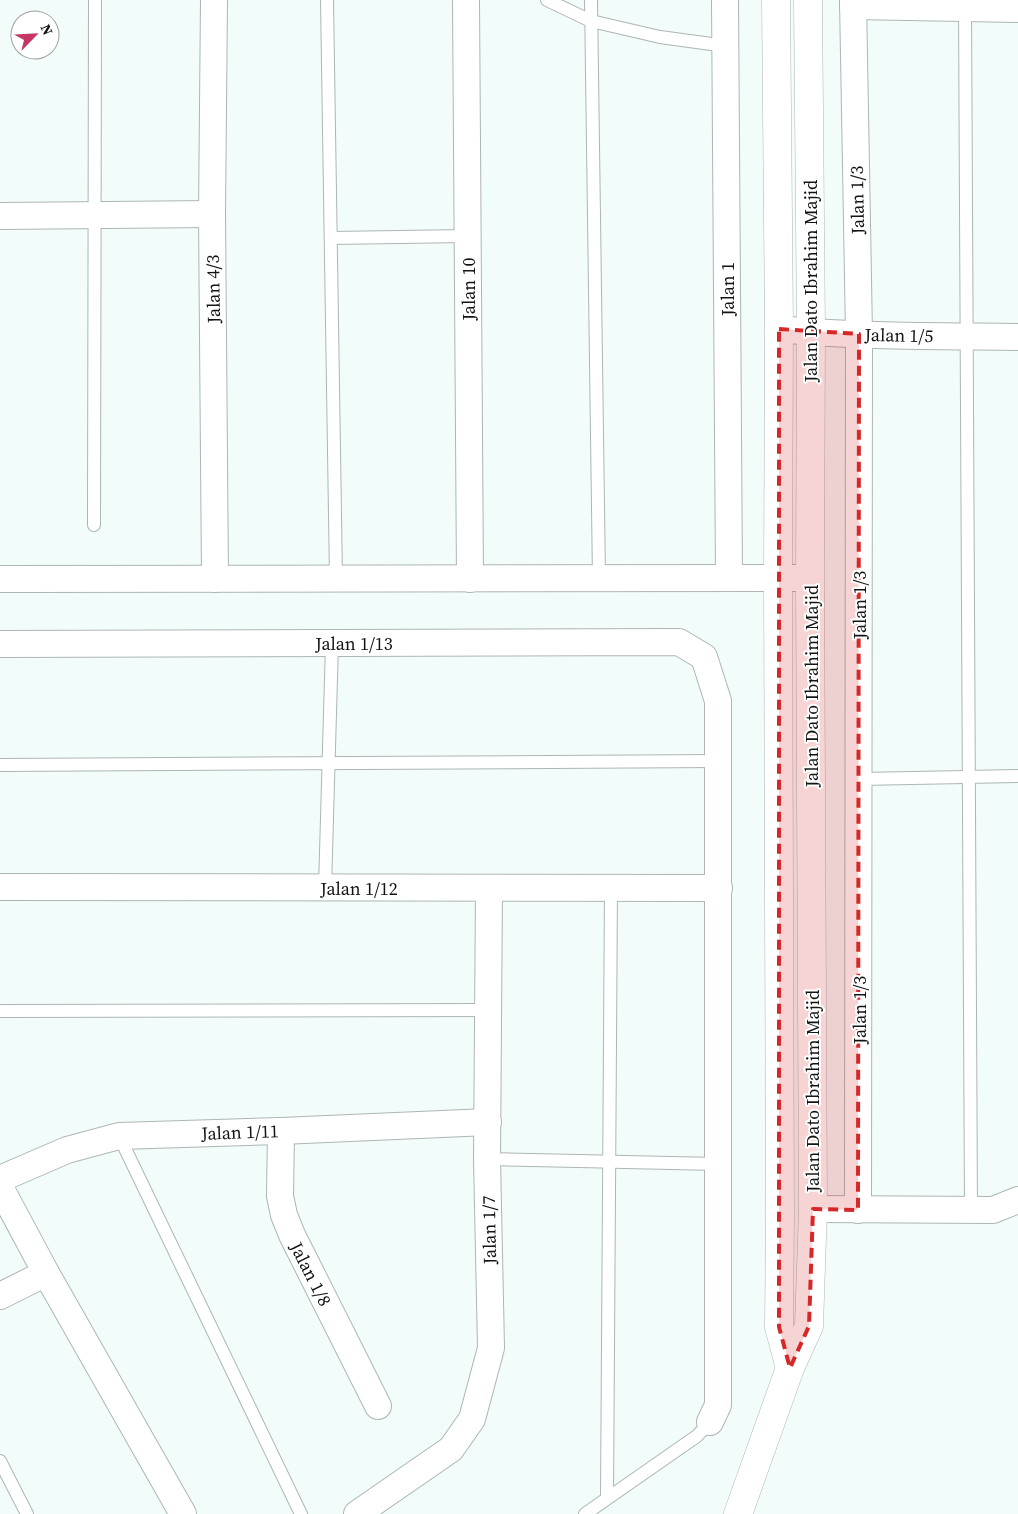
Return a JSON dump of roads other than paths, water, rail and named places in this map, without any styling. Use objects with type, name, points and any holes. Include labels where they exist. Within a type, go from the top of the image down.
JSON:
[{"type":"street","name":"Jalan 4/3","points":[[214,0],[212,214],[216,579]]},
{"type":"street","name":"Jalan 10","points":[[466,0],[470,579]]},
{"type":"street","name":"Jalan 1","points":[[726,0],[729,578]]},
{"type":"street","name":"Jalan Dato Ibrahim Majid","points":[[776,0],[779,329],[779,1327],[790,1368]]},
{"type":"street","name":"Jalan Dato Ibrahim Majid","points":[[738,1514],[790,1368],[809,1326],[812,1209],[811,332],[808,0]]},
{"type":"street","points":[[854,3],[965,4],[1018,9]]},
{"type":"street","name":"Jalan 1/3","points":[[854,3],[859,334],[858,1210]]},
{"type":"street","points":[[0,216],[212,214]]},
{"type":"street","name":"Jalan 1/5","points":[[779,329],[859,334],[1018,337]]},
{"type":"street","points":[[0,579],[810,578]]},
{"type":"street","name":"Jalan 1/13","points":[[0,644],[679,642],[704,658],[718,701],[718,761]]},
{"type":"street","points":[[710,1422],[718,1405],[718,761]]},
{"type":"street","name":"Jalan 1/12","points":[[0,888],[719,888]]},
{"type":"street","name":"Jalan 1/7","points":[[357,1514],[450,1449],[472,1419],[491,1348],[487,1159],[489,888]]},
{"type":"street","name":"Jalan 1/11","points":[[0,1179],[66,1150],[119,1136],[281,1132],[488,1122]]},
{"type":"street","name":"Jalan 1/8","points":[[281,1132],[280,1196],[284,1215],[292,1235],[378,1406]]},
{"type":"street","points":[[0,1188],[182,1514]]},
{"type":"street","points":[[812,1209],[993,1210],[1018,1200]]},
{"type":"street","points":[[0,1296],[46,1273]]},
{"type":"lane","points":[[94,525],[95,0]]},
{"type":"lane","points":[[327,0],[336,579]]},
{"type":"lane","points":[[547,0],[591,21],[660,37],[726,46]]},
{"type":"lane","points":[[591,0],[599,579]]},
{"type":"lane","points":[[965,4],[971,1210]]},
{"type":"lane","points":[[331,238],[468,236]]},
{"type":"lane","points":[[325,888],[332,643]]},
{"type":"lane","points":[[0,765],[718,761]]},
{"type":"lane","points":[[859,779],[1018,776]]},
{"type":"lane","points":[[607,1498],[611,888]]},
{"type":"lane","points":[[0,1011],[488,1010]]},
{"type":"lane","points":[[119,1136],[301,1514]]},
{"type":"lane","points":[[487,1159],[718,1164]]},
{"type":"lane","points":[[585,1514],[697,1436],[710,1422]]},
{"type":"lane","points":[[0,1462],[27,1514]]}]
